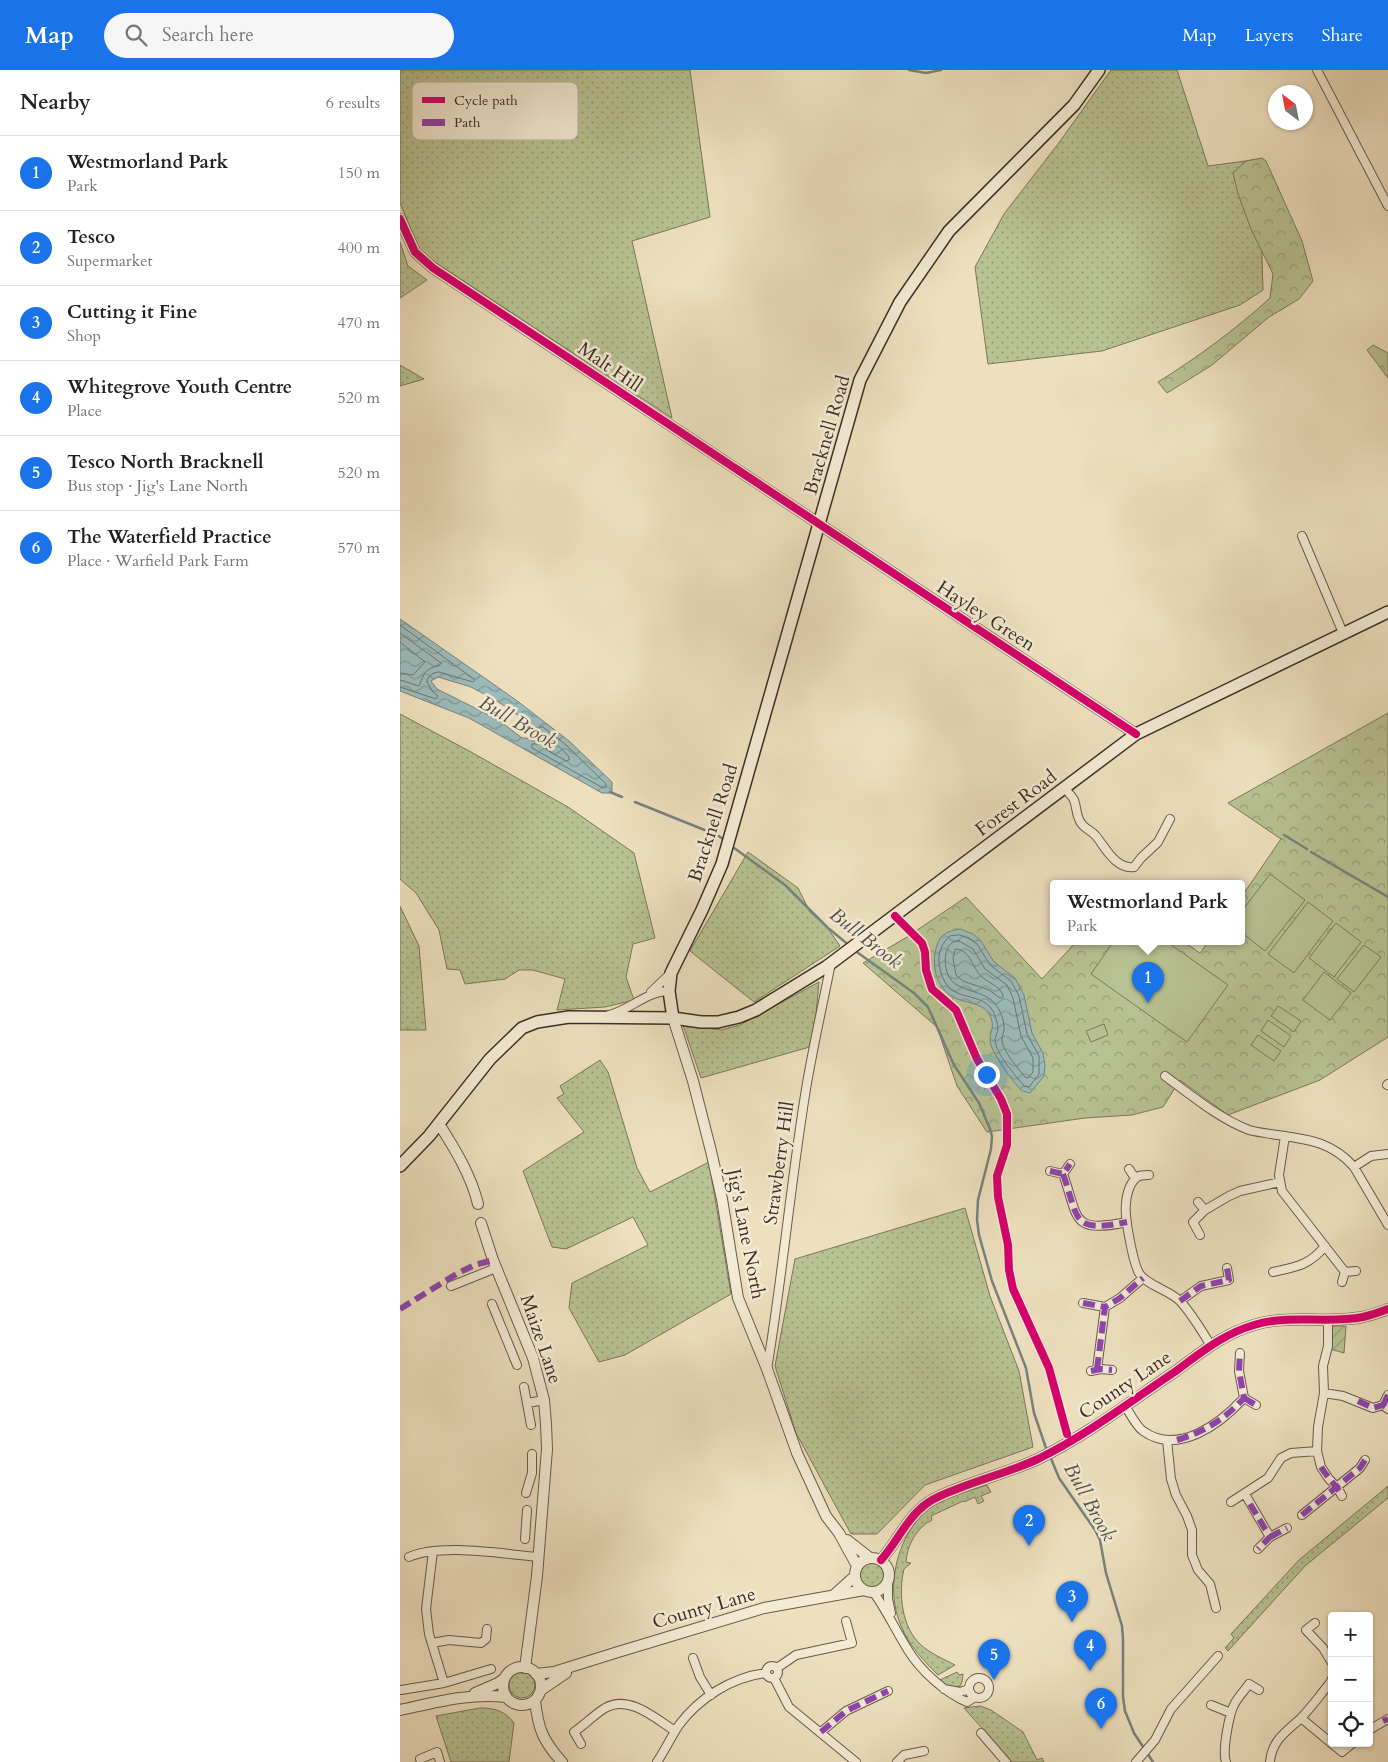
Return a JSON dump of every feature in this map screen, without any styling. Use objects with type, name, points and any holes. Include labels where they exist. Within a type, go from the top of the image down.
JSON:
[{"type":"main road","name":"Bracknell Road","points":[[673,1018],[669,991],[671,973],[722,864],[860,380],[900,302],[949,231],[1074,104],[1099,70]]},
{"type":"main road","name":"Forest Road","points":[[400,1166],[440,1124],[488,1060],[522,1028],[537,1022],[569,1017],[673,1018],[702,1022],[739,1018],[770,1003],[852,948],[1136,734],[1388,612]]},
{"type":"street","points":[[1317,70],[1388,206]]},
{"type":"street","name":"Malt Hill","points":[[400,219],[416,252],[433,268],[820,525]]},
{"type":"street","name":"Hayley Green","points":[[820,525],[1136,734]]},
{"type":"street","points":[[1302,536],[1343,633]]},
{"type":"street","points":[[1064,788],[1075,801],[1081,824],[1095,835],[1107,853],[1119,863],[1129,868],[1134,867],[1140,858],[1158,842],[1170,819]]},
{"type":"street","name":"Strawberry Hill","points":[[767,1369],[806,1090],[831,963]]},
{"type":"street","points":[[646,997],[671,973]]},
{"type":"street","points":[[599,1016],[625,1009],[660,991],[669,991]]},
{"type":"street","name":"Jig's Lane North","points":[[673,1018],[693,1081],[711,1151],[722,1199],[738,1298],[767,1369],[797,1454],[826,1516],[853,1546],[870,1558]]},
{"type":"street","points":[[1165,1076],[1225,1118],[1250,1130],[1311,1140],[1332,1148],[1348,1160],[1354,1168],[1388,1225]]},
{"type":"street","points":[[440,1124],[464,1164],[474,1188],[478,1204]]},
{"type":"street","points":[[1285,1136],[1280,1182],[1282,1190],[1286,1198],[1345,1272]]},
{"type":"street","points":[[1354,1168],[1371,1156],[1388,1154]]},
{"type":"street","points":[[1063,1174],[1070,1164]]},
{"type":"street","points":[[1129,1169],[1135,1178]]},
{"type":"street","points":[[1050,1171],[1063,1174]]},
{"type":"street","points":[[1063,1174],[1073,1210],[1079,1219],[1087,1225],[1108,1225],[1127,1222]]},
{"type":"street","points":[[1149,1175],[1135,1178],[1130,1187],[1126,1205],[1127,1222],[1138,1271],[1143,1278],[1166,1290],[1180,1301],[1211,1346]]},
{"type":"street","points":[[1200,1234],[1193,1222],[1205,1210],[1240,1191],[1280,1182]]},
{"type":"street","points":[[1198,1202],[1205,1210]]},
{"type":"street","name":"Maize Lane","points":[[482,1223],[496,1268],[533,1358],[544,1400],[547,1441],[545,1474],[538,1558],[525,1668]]},
{"type":"street","points":[[1273,1272],[1310,1261],[1325,1246]]},
{"type":"street","points":[[451,1286],[496,1268]]},
{"type":"street","points":[[1227,1268],[1229,1280]]},
{"type":"street","points":[[1345,1272],[1356,1271]]},
{"type":"street","points":[[1342,1282],[1345,1272]]},
{"type":"street","points":[[1083,1303],[1105,1307],[1120,1298],[1143,1278]]},
{"type":"street","points":[[1180,1301],[1201,1286],[1238,1278]]},
{"type":"street","points":[[492,1304],[517,1365]]},
{"type":"street","points":[[1105,1307],[1102,1337],[1094,1370],[1112,1370]]},
{"type":"street","name":"County Lane","points":[[882,1560],[915,1513],[927,1503],[940,1496],[1038,1459],[1073,1440],[1211,1346],[1237,1331],[1270,1320],[1364,1317],[1388,1308]]},
{"type":"street","points":[[1328,1319],[1328,1346],[1323,1366],[1324,1393],[1318,1427],[1317,1451],[1321,1467],[1342,1496]]},
{"type":"street","points":[[509,1345],[525,1337]]},
{"type":"street","points":[[1240,1353],[1239,1371],[1244,1398],[1256,1405]]},
{"type":"street","points":[[524,1387],[531,1425]]},
{"type":"street","points":[[1324,1393],[1343,1396],[1373,1408],[1385,1407],[1388,1395]]},
{"type":"street","points":[[1125,1406],[1142,1430],[1155,1437],[1177,1440],[1194,1435],[1215,1424],[1232,1411],[1244,1398]]},
{"type":"street","points":[[528,1403],[544,1400]]},
{"type":"street","points":[[1166,1440],[1171,1479],[1192,1530],[1192,1555],[1198,1570],[1210,1584],[1216,1608]]},
{"type":"street","points":[[1231,1502],[1268,1478],[1281,1458],[1291,1453],[1317,1451]]},
{"type":"street","points":[[526,1493],[532,1472],[532,1454]]},
{"type":"street","points":[[1302,1515],[1360,1468],[1364,1460]]},
{"type":"street","points":[[532,1472],[545,1474]]},
{"type":"street","points":[[1245,1494],[1270,1537]]},
{"type":"street","points":[[525,1539],[527,1510]]},
{"type":"street","points":[[527,1522],[541,1523]]},
{"type":"street","points":[[1258,1550],[1270,1537],[1287,1528]]},
{"type":"street","name":"County Lane","points":[[889,1569],[904,1530]]},
{"type":"street","name":"Jig's Lane North","points":[[839,1532],[856,1571]]},
{"type":"street","points":[[409,1557],[420,1552],[449,1550],[538,1558]]},
{"type":"street","points":[[433,1551],[426,1609],[432,1643],[444,1683]]},
{"type":"street","points":[[834,1596],[863,1560],[870,1558],[882,1560],[889,1569],[888,1599],[893,1622]]},
{"type":"street","points":[[856,1571],[858,1585],[869,1591],[893,1622],[909,1652],[922,1668],[951,1695],[966,1702],[975,1698],[981,1698],[988,1694],[988,1683],[983,1679],[976,1679],[971,1682],[970,1693],[975,1698]]},
{"type":"street","points":[[869,1591],[884,1588],[888,1583]]},
{"type":"street","name":"County Lane","points":[[536,1674],[554,1672],[764,1608],[869,1591]]},
{"type":"street","points":[[777,1668],[796,1655],[852,1643],[846,1620]]},
{"type":"street","points":[[1315,1623],[1306,1630],[1323,1648],[1328,1657]]},
{"type":"street","points":[[432,1643],[449,1640],[481,1643],[486,1639],[487,1629]]},
{"type":"street","points":[[1136,1762],[1154,1740],[1171,1709],[1218,1656]]},
{"type":"street","points":[[694,1658],[700,1677],[711,1695]]},
{"type":"street","name":"County Lane","points":[[541,1690],[568,1671],[587,1662]]},
{"type":"street","points":[[766,1673],[769,1667],[777,1668]]},
{"type":"street","points":[[400,1710],[482,1691],[505,1678],[514,1669],[525,1668],[536,1674],[540,1681],[541,1690],[535,1700],[528,1704],[513,1703],[506,1697],[483,1695],[462,1697]]},
{"type":"street","points":[[774,1678],[778,1674],[777,1668]]},
{"type":"street","points":[[401,1690],[444,1683],[491,1669]]},
{"type":"street","points":[[657,1762],[675,1731],[694,1707],[736,1680],[766,1673]]},
{"type":"street","points":[[766,1673],[768,1677],[774,1678]]},
{"type":"street","points":[[505,1678],[503,1684],[506,1697]]},
{"type":"street","points":[[774,1678],[790,1706],[856,1762]]},
{"type":"street","points":[[1226,1762],[1226,1742],[1234,1704],[1249,1684],[1259,1690]]},
{"type":"street","points":[[1270,1762],[1280,1736],[1300,1718],[1328,1685]]},
{"type":"street","points":[[944,1689],[960,1692],[969,1688]]},
{"type":"street","points":[[821,1732],[846,1710],[888,1691]]},
{"type":"street","points":[[535,1700],[540,1731]]},
{"type":"street","points":[[581,1744],[574,1732],[606,1707],[617,1704],[634,1705],[675,1731]]},
{"type":"street","points":[[521,1705],[540,1731],[548,1746],[562,1762]]},
{"type":"street","points":[[1211,1705],[1231,1713]]},
{"type":"street","points":[[1300,1718],[1328,1741]]},
{"type":"street","points":[[1373,1728],[1388,1719]]},
{"type":"street","points":[[980,1733],[1006,1762]]},
{"type":"street","points":[[1336,1747],[1342,1752],[1348,1747]]},
{"type":"street","points":[[897,1762],[904,1755],[924,1751]]},
{"type":"street","points":[[420,1759],[437,1752],[440,1762]]},
{"type":"green space","points":[[400,70],[690,70],[710,217],[632,241],[672,418],[421,253],[400,203]]},
{"type":"green space","points":[[1111,70],[1177,70],[1208,166],[1253,160],[1261,224],[1263,290],[1240,305],[1102,351],[988,364],[975,267],[1004,214],[1058,144]]},
{"type":"green space","points":[[1262,158],[1266,161],[1302,241],[1313,281],[1299,299],[1269,317],[1212,365],[1167,393],[1158,382],[1216,343],[1270,298],[1273,274],[1251,229],[1238,194],[1233,173],[1246,161]]},
{"type":"green space","points":[[400,242],[408,266],[427,280],[400,298]]},
{"type":"green space","points":[[1373,345],[1388,353],[1388,378],[1367,350]]},
{"type":"green space","points":[[400,365],[424,379],[400,386]]},
{"type":"green space","points":[[1388,713],[1388,1037],[1320,1080],[1228,1115],[1180,1080],[1163,1107],[1132,1115],[1085,1118],[987,1132],[957,1086],[937,1027],[863,963],[907,937],[966,897],[1042,979],[1073,945],[1188,945],[1200,953],[1206,945],[1245,945],[1245,892],[1281,839],[1228,803]]},
{"type":"green space","points":[[400,714],[568,807],[634,853],[655,938],[633,944],[626,977],[634,1000],[605,1007],[557,1010],[565,979],[533,970],[519,970],[505,979],[465,984],[460,970],[447,969],[439,930],[416,893],[400,879]]},
{"type":"green space","points":[[748,852],[798,888],[810,912],[827,927],[840,946],[754,1002],[690,951]]},
{"type":"green space","points":[[1270,874],[1305,900],[1265,951],[1245,935],[1245,907]]},
{"type":"green space","points":[[1308,902],[1333,921],[1294,973],[1268,954]]},
{"type":"green space","points":[[400,906],[419,946],[426,1030],[400,1030]]},
{"type":"green space","points":[[1336,923],[1361,942],[1334,977],[1309,958]]},
{"type":"green space","points":[[1111,945],[1171,945],[1228,985],[1187,1042],[1091,974]]},
{"type":"green space","points":[[1364,945],[1381,957],[1354,992],[1337,979]]},
{"type":"green space","points":[[1324,972],[1351,993],[1330,1020],[1303,1000]]},
{"type":"green space","points":[[819,982],[813,1046],[701,1078],[683,1025],[721,1030],[740,1025]]},
{"type":"green space","points":[[1278,1006],[1301,1021],[1294,1032],[1271,1016]]},
{"type":"green space","points":[[1268,1020],[1291,1036],[1284,1047],[1261,1031]]},
{"type":"green space","points":[[1104,1024],[1108,1035],[1091,1042],[1086,1031]]},
{"type":"green space","points":[[1258,1035],[1281,1051],[1274,1061],[1251,1045]]},
{"type":"green space","points":[[600,1060],[608,1072],[637,1168],[650,1192],[709,1162],[731,1294],[625,1355],[599,1362],[569,1308],[572,1283],[648,1245],[633,1217],[566,1249],[552,1247],[523,1171],[584,1132],[557,1098],[564,1094],[560,1086]]},
{"type":"green space","points":[[965,1208],[990,1296],[1019,1371],[1033,1447],[925,1485],[877,1534],[851,1534],[796,1433],[775,1366],[795,1259]]},
{"type":"green space","points":[[1332,1326],[1346,1326],[1344,1353],[1330,1349]]},
{"type":"green space","points":[[987,1485],[991,1492],[981,1496],[984,1501],[978,1504],[975,1497],[931,1516],[932,1520],[917,1532],[908,1549],[906,1562],[911,1563],[904,1569],[902,1579],[903,1610],[909,1629],[921,1645],[933,1654],[955,1665],[938,1675],[912,1646],[901,1626],[896,1612],[894,1596],[896,1565],[900,1550],[907,1536],[925,1512],[939,1502]]},
{"type":"green space","points":[[1388,1486],[1388,1498],[1305,1566],[1228,1651],[1225,1648],[1234,1638],[1231,1634],[1299,1560]]},
{"type":"green space","points":[[871,1562],[881,1566],[885,1576],[881,1586],[871,1590],[861,1586],[857,1576],[861,1566]]},
{"type":"green space","points":[[522,1672],[531,1676],[535,1685],[531,1694],[522,1698],[513,1694],[509,1685],[513,1676]]},
{"type":"green space","points":[[957,1672],[959,1675],[963,1674],[960,1686],[949,1687],[940,1680]]},
{"type":"green space","points":[[980,1706],[991,1710],[1023,1732],[1037,1760],[1042,1758],[1044,1762],[1012,1762],[964,1708]]},
{"type":"green space","points":[[480,1708],[499,1711],[514,1723],[509,1762],[451,1762],[436,1716]]},
{"type":"water","points":[[400,619],[516,700],[569,741],[612,782],[612,793],[602,793],[469,718],[400,691]],"holes":[[[438,677],[471,687],[497,701],[528,722],[539,739],[522,738],[497,719],[437,689],[431,681]]]},
{"type":"water","points":[[960,929],[973,934],[981,941],[994,962],[1015,978],[1024,995],[1032,1033],[1043,1053],[1045,1065],[1044,1076],[1030,1093],[1022,1091],[1016,1085],[994,1051],[990,1040],[992,1022],[986,1010],[979,1005],[948,994],[936,975],[934,960],[937,945],[946,933]]},
{"type":"waterway","points":[[909,70],[926,73],[941,70]]},
{"type":"waterway","name":"Bull Brook","points":[[610,792],[622,797]]},
{"type":"waterway","name":"Bull Brook","points":[[635,802],[717,835],[726,841]]},
{"type":"waterway","points":[[1284,835],[1307,849]]},
{"type":"waterway","name":"Bull Brook","points":[[730,845],[785,885],[828,928],[850,946]]},
{"type":"waterway","points":[[1311,852],[1388,897]]},
{"type":"waterway","name":"Bull Brook","points":[[854,950],[914,993],[928,1007],[954,1065],[979,1103],[990,1129],[992,1136],[991,1149],[978,1200],[977,1220],[979,1235],[992,1281],[1026,1368],[1034,1413],[1047,1451]]},
{"type":"waterway","name":"Bull Brook","points":[[1050,1456],[1059,1478],[1100,1540],[1106,1573],[1122,1626],[1123,1697],[1125,1711],[1134,1733],[1153,1762]]},
{"type":"marked path","points":[[1050,1171],[1063,1174],[1070,1164]]},
{"type":"marked path","points":[[1063,1174],[1075,1212],[1086,1224],[1095,1226],[1127,1222]]},
{"type":"marked path","points":[[400,1309],[458,1273],[475,1265],[493,1260]]},
{"type":"marked path","points":[[1180,1301],[1201,1286],[1229,1280],[1227,1268]]},
{"type":"marked path","points":[[1097,1369],[1105,1307],[1120,1298],[1143,1278]]},
{"type":"marked path","points":[[1083,1303],[1105,1307]]},
{"type":"marked path","points":[[1177,1440],[1214,1424],[1244,1398],[1239,1371],[1240,1353]]},
{"type":"marked path","points":[[1091,1371],[1101,1369],[1112,1370]]},
{"type":"marked path","points":[[1383,1405],[1388,1395]]},
{"type":"marked path","points":[[1244,1398],[1256,1405]]},
{"type":"marked path","points":[[1358,1401],[1373,1408],[1383,1405],[1388,1409]]},
{"type":"marked path","points":[[1302,1515],[1360,1468],[1365,1460]]},
{"type":"marked path","points":[[1321,1467],[1342,1496]]},
{"type":"marked path","points":[[1250,1504],[1270,1537],[1258,1549]]},
{"type":"marked path","points":[[1270,1537],[1287,1528]]},
{"type":"marked path","points":[[821,1732],[846,1711],[888,1691]]},
{"type":"marked path","points":[[1383,1721],[1388,1719]]},
{"type":"cycle path","points":[[400,219],[415,252],[433,268],[1136,734]]},
{"type":"cycle path","points":[[895,916],[922,943],[925,952],[926,970],[932,989],[956,1010],[977,1059],[1001,1099],[1007,1114],[1007,1145],[997,1176],[998,1197],[1008,1245],[1009,1270],[1013,1289],[1049,1368],[1067,1434]]},
{"type":"cycle path","points":[[881,1560],[913,1516],[929,1502],[949,1492],[1028,1463],[1056,1450],[1109,1417],[1233,1333],[1267,1322],[1294,1319],[1349,1319],[1363,1317],[1388,1309]]},
{"type":"place","name":"Westmorland Park","points":[[1148,1003]]},
{"type":"place","name":"Tesco","points":[[1029,1546]]},
{"type":"place","name":"Cutting it Fine","points":[[1072,1622]]},
{"type":"place","name":"Whitegrove Youth Centre","points":[[1090,1671]]},
{"type":"place","name":"Tesco North Bracknell","points":[[994,1680]]},
{"type":"place","name":"The Waterfield Practice","points":[[1101,1729]]}]
